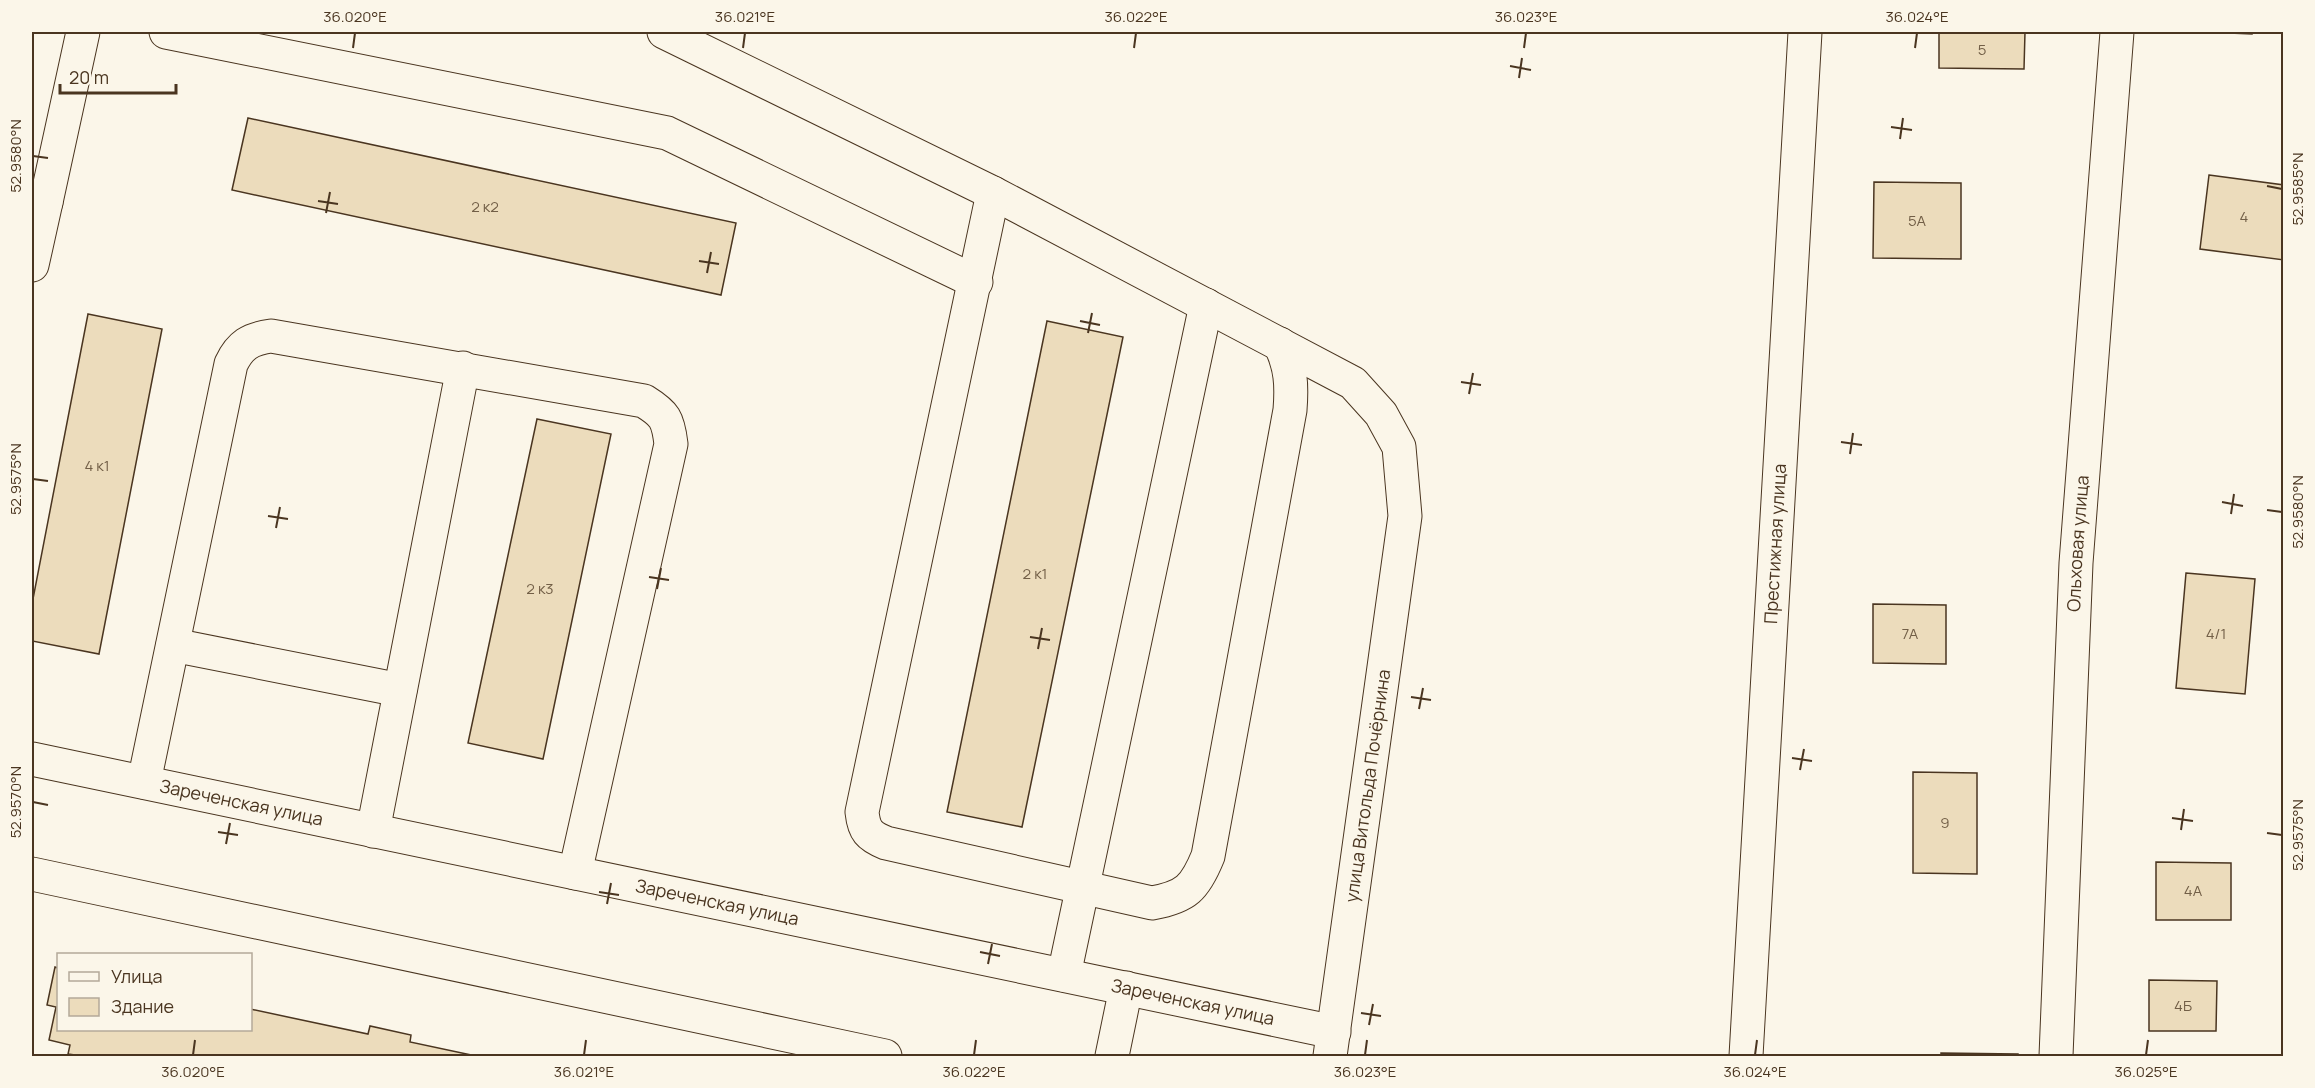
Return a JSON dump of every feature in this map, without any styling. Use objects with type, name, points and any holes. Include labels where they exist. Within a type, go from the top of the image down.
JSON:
[{"type":"street","points":[[32,265],[39,200],[83,32]]},
{"type":"street","points":[[166,32],[667,133],[976,282]]},
{"type":"street","name":"улица Витольда Почёрнина","points":[[664,32],[993,193],[1206,304],[1353,383],[1381,414],[1399,447],[1405,516],[1332,1044]]},
{"type":"street","name":"Престижная улица","points":[[1746,1056],[1805,32]]},
{"type":"street","name":"Ольховая улица","points":[[2056,1056],[2076,563],[2117,32]]},
{"type":"street","points":[[993,193],[862,812],[863,827],[872,838],[1152,903],[1176,899],[1189,890],[1200,877],[1208,856],[1290,410],[1293,382],[1288,360],[1280,344]]},
{"type":"street","points":[[1064,975],[1206,304]]},
{"type":"street","points":[[144,783],[231,364],[238,350],[252,339],[271,336],[644,401],[661,412],[669,425],[671,444],[575,873]]},
{"type":"street","points":[[373,831],[463,368]]},
{"type":"street","points":[[173,645],[400,690]]},
{"type":"street","name":"Зареченская улица","points":[[32,759],[1126,988],[1332,1044]]},
{"type":"street","points":[[32,874],[885,1056]]},
{"type":"street","points":[[1112,1056],[1126,988]]},
{"type":"building","points":[[1939,32],[2025,32],[2024,69],[1939,68]]},
{"type":"building","points":[[2205,32],[2252,32],[2252,34]]},
{"type":"building","points":[[248,118],[736,223],[721,295],[232,190]]},
{"type":"building","points":[[2209,175],[2284,185],[2284,260],[2200,249]]},
{"type":"building","points":[[1874,182],[1961,183],[1961,259],[1873,258]]},
{"type":"building","points":[[88,314],[162,329],[99,654],[32,641],[32,604]]},
{"type":"building","points":[[1047,321],[1123,337],[1022,827],[947,812]]},
{"type":"building","points":[[537,419],[611,434],[543,759],[468,743]]},
{"type":"building","points":[[2186,573],[2255,579],[2245,694],[2176,688]]},
{"type":"building","points":[[1873,604],[1946,605],[1946,664],[1873,663]]},
{"type":"building","points":[[1913,772],[1977,773],[1977,874],[1913,873]]},
{"type":"building","points":[[2156,862],[2231,863],[2231,920],[2156,920]]},
{"type":"building","points":[[55,967],[57,968],[57,1031],[252,1031],[252,1009],[368,1034],[370,1026],[411,1035],[410,1042],[476,1056],[82,1056],[68,1054],[70,1045],[49,1040],[56,1007],[47,1005]]},
{"type":"building","points":[[2149,980],[2217,981],[2216,1031],[2149,1031]]},
{"type":"building","points":[[1941,1053],[2018,1054],[2018,1056],[1941,1056]]}]
